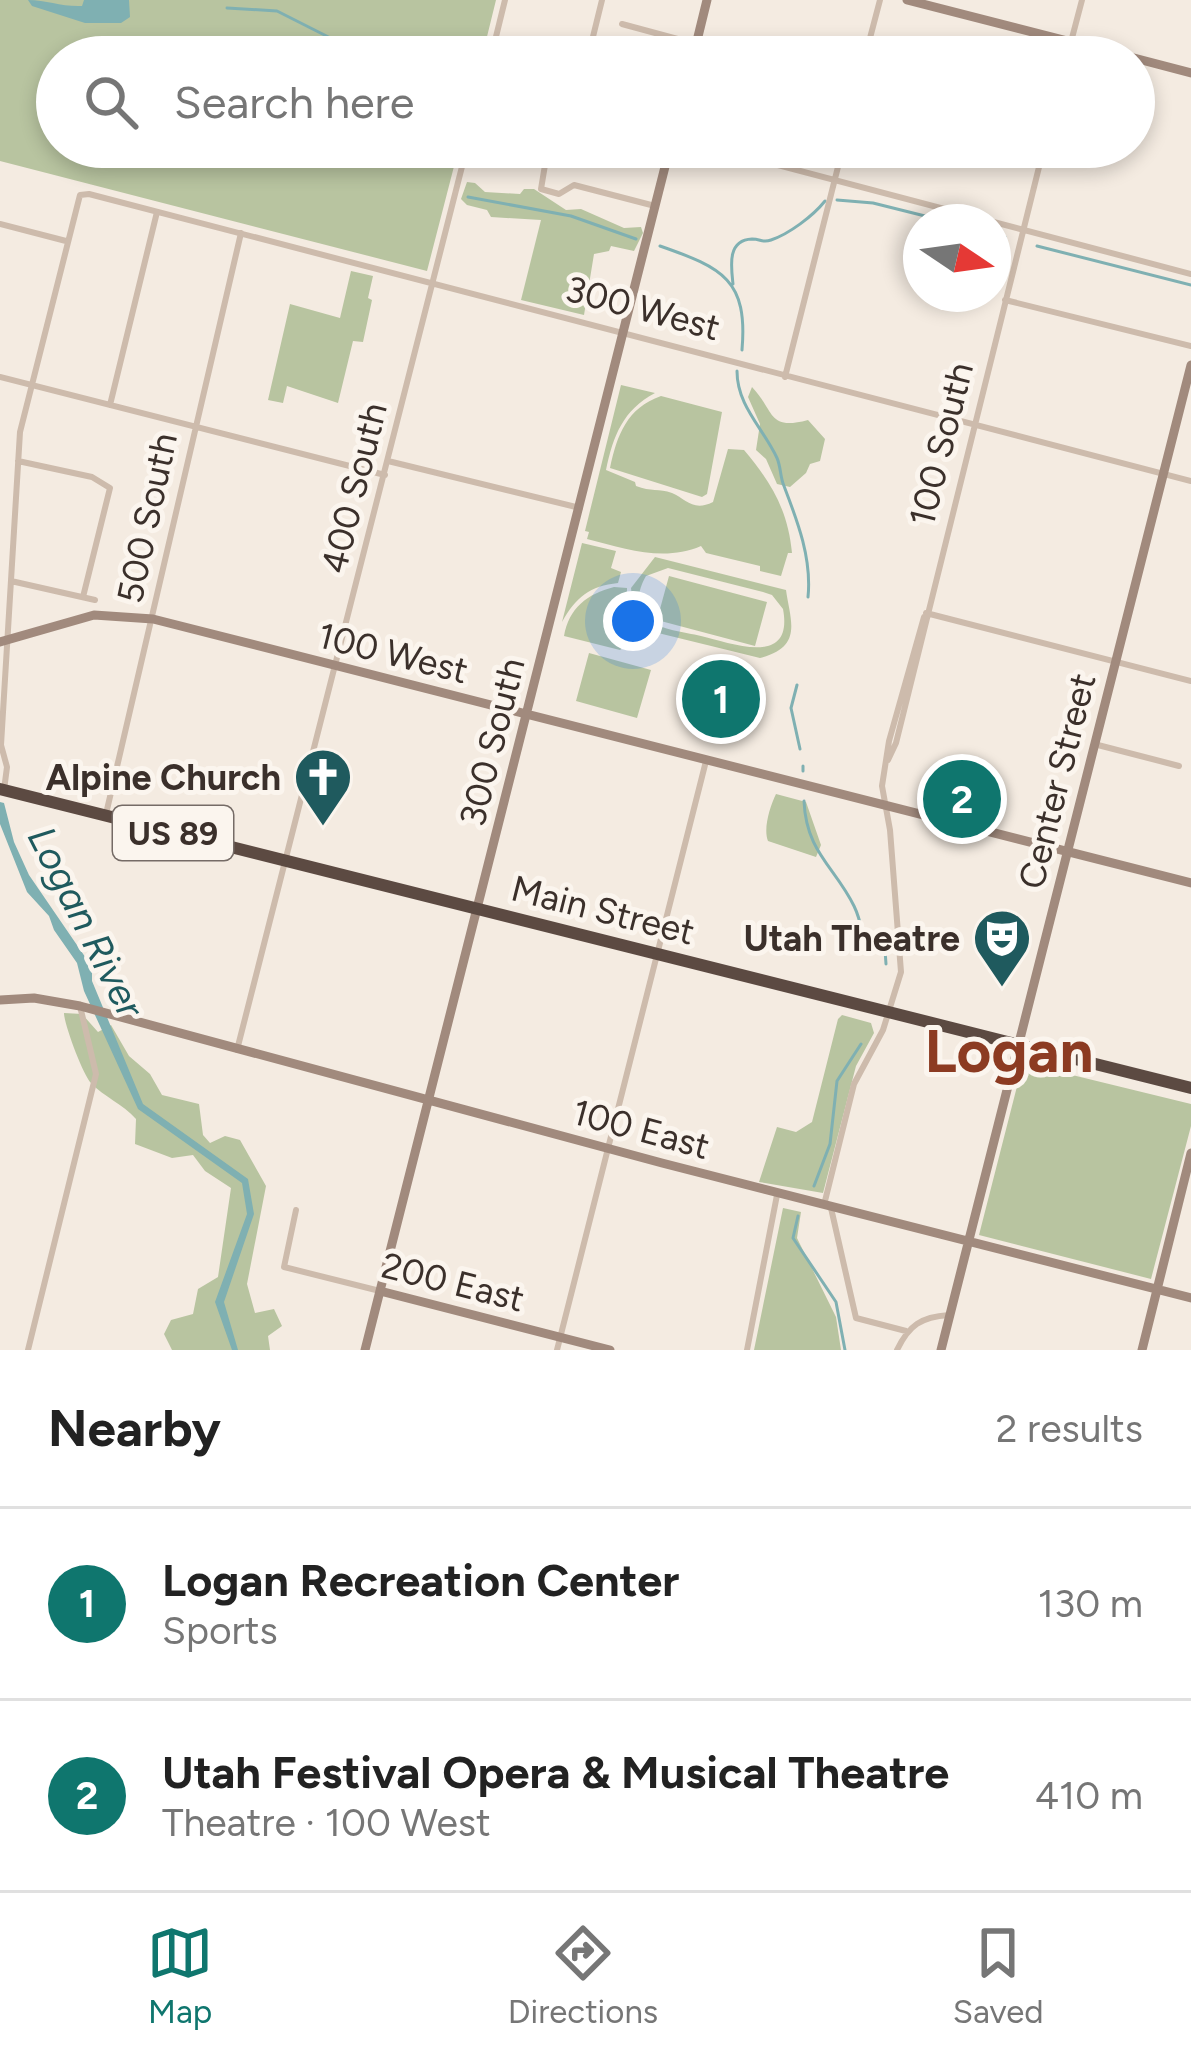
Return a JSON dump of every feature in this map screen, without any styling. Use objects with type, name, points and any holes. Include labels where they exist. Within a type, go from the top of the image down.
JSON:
[{"type":"highway","name":"Main Street","points":[[2,789],[1191,1088]]},
{"type":"street","points":[[496,36],[505,0]]},
{"type":"street","points":[[593,36],[602,0]]},
{"type":"street","points":[[698,36],[707,0]]},
{"type":"street","points":[[871,36],[880,0]]},
{"type":"street","points":[[907,0],[1048,36]]},
{"type":"street","points":[[1073,36],[1082,0]]},
{"type":"street","points":[[622,24],[666,36]]},
{"type":"street","points":[[1155,63],[1191,73]]},
{"type":"street","name":"400 South","points":[[237,1050],[461,168]]},
{"type":"street","points":[[544,168],[541,189],[559,194],[574,185],[655,206]]},
{"type":"street","name":"300 South","points":[[365,1350],[665,168]]},
{"type":"street","points":[[789,168],[1191,274]]},
{"type":"street","points":[[785,376],[838,168]]},
{"type":"street","name":"100 South","points":[[1011,279],[1039,168]]},
{"type":"street","name":"300 West","points":[[66,241],[80,195],[433,281],[1191,481]]},
{"type":"street","points":[[110,405],[158,212]]},
{"type":"street","points":[[0,224],[66,241],[20,432],[4,642],[1,745],[8,767],[2,789]]},
{"type":"street","name":"500 South","points":[[105,815],[241,233]]},
{"type":"street","points":[[1011,301],[1191,346]]},
{"type":"street","name":"100 South","points":[[824,1205],[854,1084],[890,1013],[901,962],[882,786],[1003,312]]},
{"type":"street","name":"Center Street","points":[[941,1350],[1191,365]]},
{"type":"street","points":[[0,377],[385,475]]},
{"type":"street","points":[[388,460],[580,508]]},
{"type":"street","points":[[18,461],[92,477],[110,488],[83,597]]},
{"type":"street","points":[[10,581],[95,600]]},
{"type":"street","points":[[925,614],[1191,681]]},
{"type":"street","name":"100 West","points":[[4,642],[94,615],[152,619],[1191,883]]},
{"type":"street","points":[[1094,744],[1179,766]]},
{"type":"street","points":[[557,1350],[706,761]]},
{"type":"street","name":"100 East","points":[[0,1000],[34,998],[80,1006],[608,1149],[1191,1298]]},
{"type":"street","points":[[28,1346],[96,1074],[80,1006]]},
{"type":"street","points":[[1142,1350],[1187,1187],[1191,1153]]},
{"type":"street","points":[[747,1350],[780,1194]]},
{"type":"street","points":[[824,1205],[856,1318],[906,1331]]},
{"type":"street","name":"200 East","points":[[296,1210],[284,1267],[610,1350]]},
{"type":"street","points":[[897,1350],[906,1331],[930,1317],[950,1315]]},
{"type":"green space","points":[[0,0],[496,0],[487,36],[36,36],[36,168],[454,168],[427,271],[0,161]]},
{"type":"green space","points":[[467,182],[485,192],[520,194],[534,189],[566,210],[581,209],[624,228],[641,227],[643,233],[634,251],[611,246],[609,251],[594,254],[584,315],[521,300],[541,220],[491,217],[487,210],[467,205],[461,199]]},
{"type":"green space","points":[[351,271],[373,276],[368,298],[372,300],[363,342],[353,341],[338,403],[287,386],[283,403],[268,400],[290,304],[340,318]]},
{"type":"green space","points":[[621,385],[655,393],[621,425],[606,470],[636,486],[700,506],[713,502],[728,449],[744,450],[770,485],[787,523],[792,553],[788,553],[781,576],[706,553],[701,546],[659,553],[587,539],[589,532],[585,531]]},
{"type":"green space","points":[[752,387],[778,421],[808,420],[825,439],[820,461],[810,464],[790,487],[777,484],[766,459],[756,450],[760,424],[748,397]]},
{"type":"green space","points":[[661,396],[722,412],[707,494],[702,497],[610,468],[625,424]]},
{"type":"green space","points":[[582,543],[616,551],[611,568],[621,572],[618,583],[578,599],[562,622]]},
{"type":"green space","points":[[655,557],[786,590],[789,640],[760,658],[650,631],[634,614],[631,588]],"holes":[[[668,568],[772,595],[783,609],[779,639],[757,647],[728,643],[648,619],[639,593],[646,576]]]},
{"type":"green space","points":[[669,576],[767,602],[755,646],[657,620]]},
{"type":"green space","points":[[614,587],[627,588],[627,644],[620,650],[564,636],[581,604]]},
{"type":"green space","points":[[589,653],[651,670],[637,718],[576,701]]},
{"type":"green space","points":[[776,794],[806,802],[821,845],[816,857],[768,841],[767,824]]},
{"type":"green space","points":[[64,1013],[82,1014],[98,1032],[111,1025],[129,1056],[150,1074],[162,1095],[199,1104],[203,1135],[210,1143],[225,1136],[240,1140],[266,1186],[247,1284],[255,1313],[274,1309],[282,1326],[268,1336],[270,1350],[172,1350],[164,1334],[171,1320],[193,1314],[198,1289],[218,1277],[231,1188],[205,1171],[193,1155],[172,1158],[135,1144],[136,1119],[88,1078]]},
{"type":"green space","points":[[842,1015],[871,1023],[874,1033],[856,1066],[823,1193],[759,1182],[777,1127],[796,1132],[812,1122]]},
{"type":"green space","points":[[1023,1063],[1191,1104],[1191,1126],[1151,1279],[979,1235]]},
{"type":"green space","points":[[783,1208],[801,1212],[797,1238],[836,1317],[841,1350],[754,1350]]},
{"type":"water","points":[[28,0],[82,6],[84,0],[129,0],[130,17],[121,23],[85,23],[32,6]]},
{"type":"water","points":[[0,802],[29,875],[92,967],[92,981],[143,1104],[248,1179],[254,1214],[224,1302],[238,1350],[232,1350],[215,1302],[247,1214],[242,1183],[138,1109],[84,991],[77,963],[49,916],[27,892],[0,824]]},
{"type":"waterway","points":[[227,8],[277,11],[326,36]]},
{"type":"waterway","points":[[468,197],[571,216],[636,239]]},
{"type":"waterway","points":[[837,200],[903,210]]},
{"type":"waterway","points":[[733,284],[732,255],[738,244],[778,237],[825,201]]},
{"type":"waterway","points":[[660,246],[700,262],[727,280],[741,307],[742,350]]},
{"type":"waterway","points":[[1037,246],[1191,285]]},
{"type":"waterway","points":[[737,371],[746,406],[778,461],[806,554],[808,597]]},
{"type":"waterway","points":[[797,685],[791,708],[800,749]]},
{"type":"waterway","points":[[803,766],[803,771]]},
{"type":"waterway","points":[[804,801],[816,846],[854,906],[865,943],[885,950],[886,964]]},
{"type":"waterway","points":[[814,1186],[830,1144],[837,1081],[861,1044]]},
{"type":"waterway","points":[[798,1216],[793,1238],[836,1302],[845,1350]]},
{"type":"place","name":"Logan Recreation Center","points":[[721,699]]},
{"type":"place","name":"Utah Festival Opera & Musical Theatre","points":[[962,799]]},
{"type":"place","name":"Alpine Church","points":[[323,828]]},
{"type":"place","name":"Utah Theatre","points":[[1002,989]]},
{"type":"district","name":"Logan","points":[[1009,1051]]},
{"type":"water label","name":"Logan River","points":[[86,922]]}]
